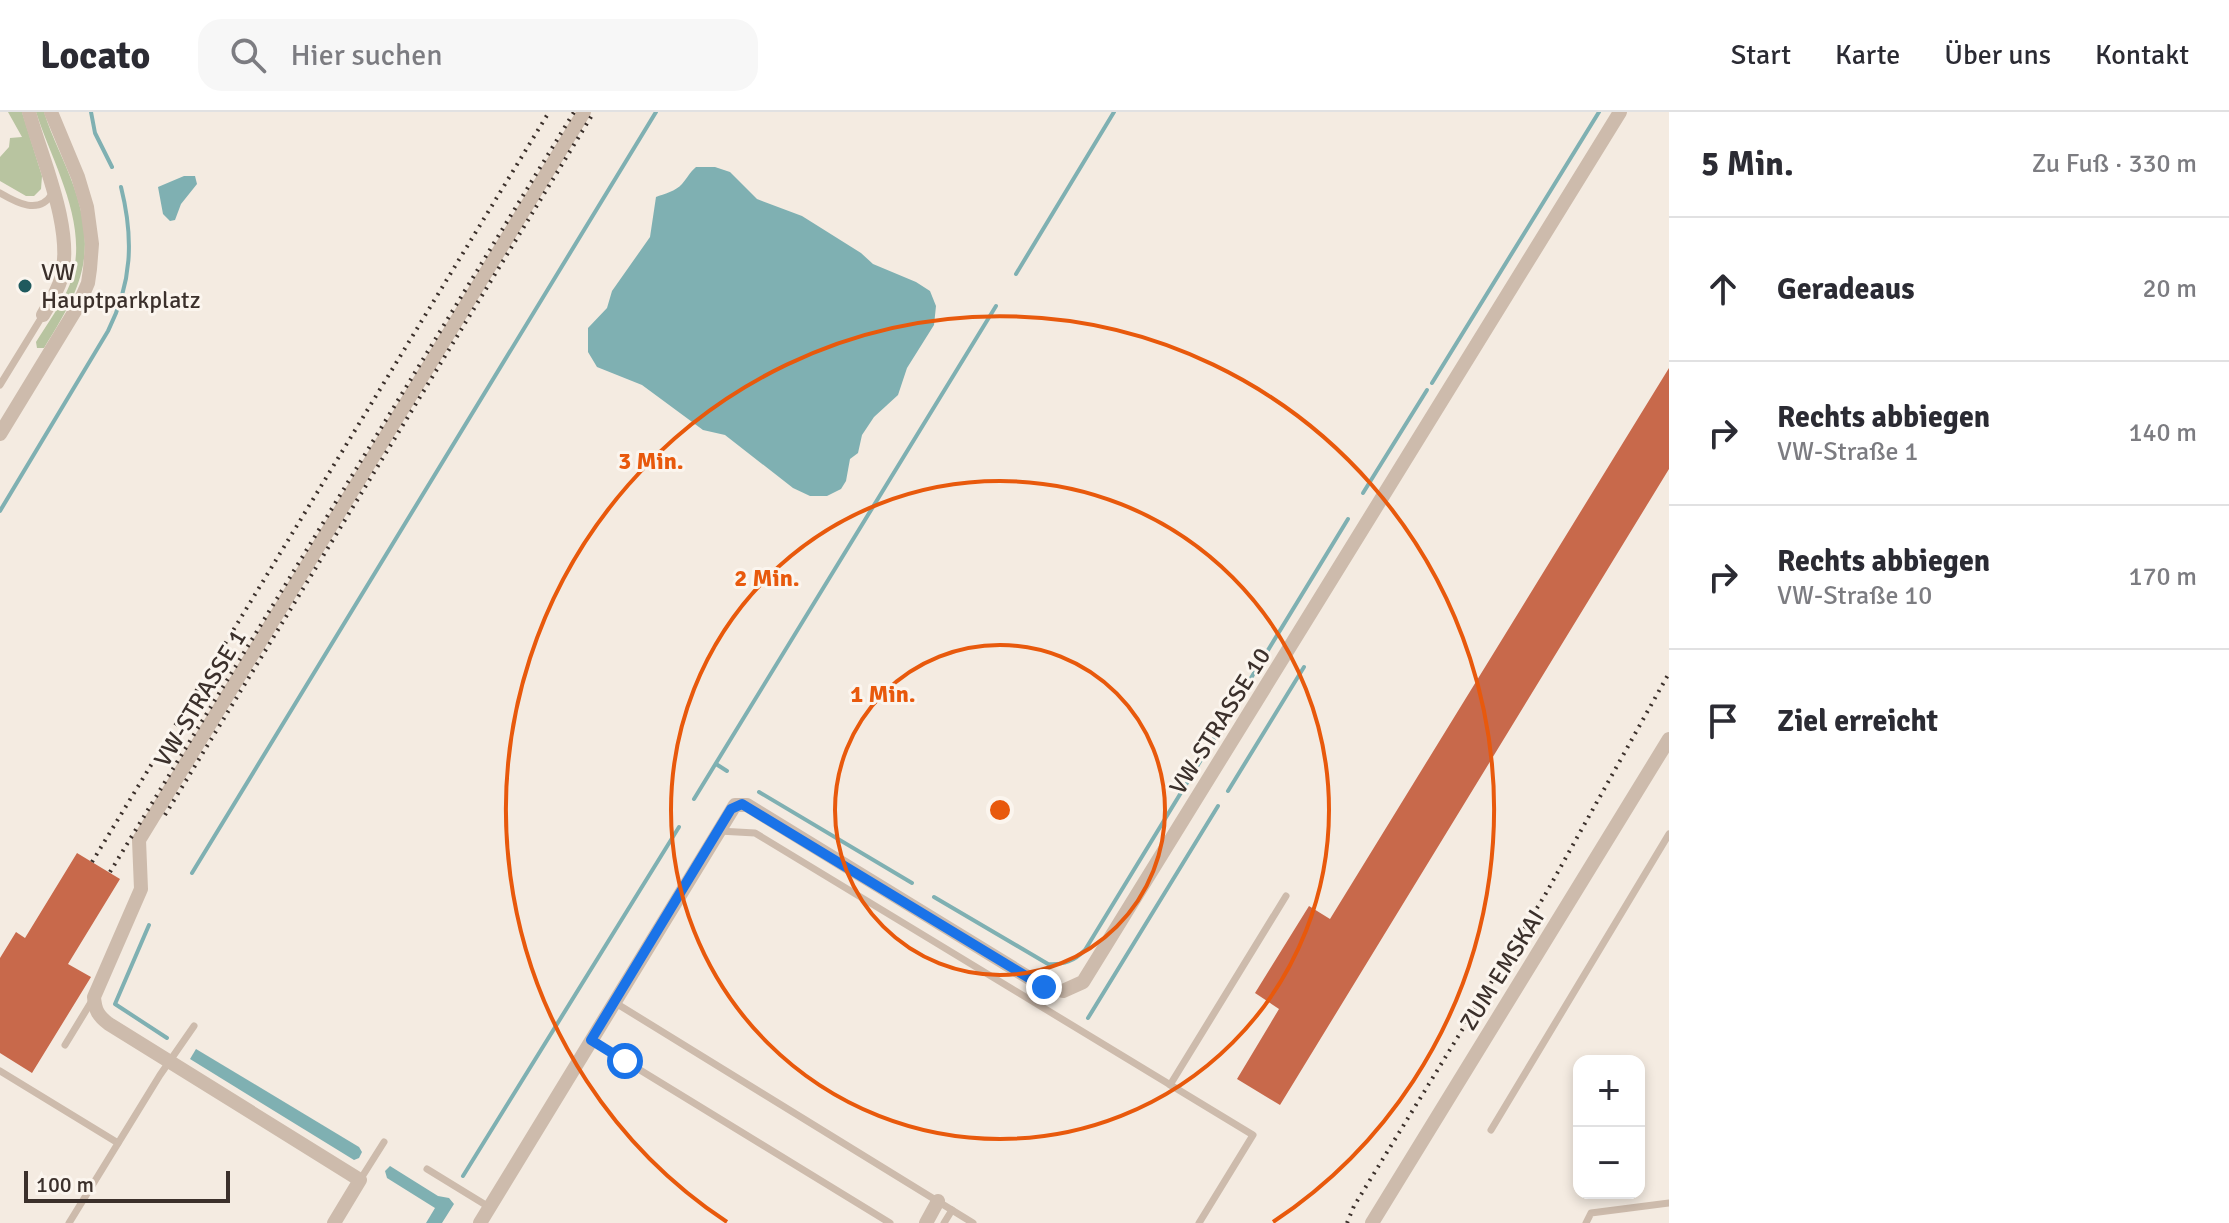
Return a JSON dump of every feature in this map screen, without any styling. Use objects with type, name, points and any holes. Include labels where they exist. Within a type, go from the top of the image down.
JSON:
[{"type":"street","points":[[29,112],[61,226],[64,262],[58,289],[43,315]]},
{"type":"street","points":[[0,434],[78,306],[88,283],[92,244],[87,207],[51,112]]},
{"type":"street","name":"VW-STRASSE 1","points":[[94,997],[141,889],[139,840],[584,112]]},
{"type":"street","name":"VW-STRASSE 10","points":[[717,831],[735,805],[747,805],[1044,987],[1063,991],[1083,982],[1620,112]]},
{"type":"street","name":"ZUM EMSKAI","points":[[1372,1223],[1669,739]]},
{"type":"street","points":[[480,1223],[717,831]]},
{"type":"street","points":[[94,997],[95,1009],[100,1017],[360,1180],[334,1223]]},
{"type":"street","points":[[926,1223],[938,1201]]},
{"type":"lane","points":[[0,193],[21,204],[35,206],[47,201],[53,192]]},
{"type":"lane","points":[[0,385],[43,315]]},
{"type":"lane","points":[[717,831],[755,833],[1253,1135],[1199,1223]]},
{"type":"lane","points":[[1491,1130],[1669,834]]},
{"type":"lane","points":[[1660,849],[1669,854]]},
{"type":"lane","points":[[1170,1085],[1286,896]]},
{"type":"lane","points":[[65,1045],[94,997]]},
{"type":"lane","points":[[614,1002],[973,1223]]},
{"type":"lane","points":[[69,1223],[160,1075],[194,1026]]},
{"type":"lane","points":[[591,1040],[890,1223]]},
{"type":"lane","points":[[0,1071],[118,1143]]},
{"type":"lane","points":[[360,1180],[384,1142]]},
{"type":"lane","points":[[427,1169],[489,1207]]},
{"type":"lane","points":[[1586,1223],[1591,1213],[1669,1203]]},
{"type":"lane","points":[[944,1223],[952,1210]]},
{"type":"green space","points":[[8,112],[22,112],[42,176],[41,189],[34,196],[26,196],[0,181],[0,157],[9,147],[10,138],[22,137]]},
{"type":"green space","points":[[36,112],[44,112],[70,177],[81,212],[85,253],[76,290],[44,348],[37,348],[36,342],[70,284],[76,240],[67,196]]},
{"type":"water","points":[[696,167],[715,167],[730,172],[757,199],[802,216],[873,264],[930,291],[936,306],[934,325],[907,368],[898,395],[874,417],[862,435],[858,453],[850,459],[846,481],[841,489],[827,496],[810,496],[793,488],[725,435],[703,430],[642,385],[597,367],[588,352],[588,328],[607,308],[612,291],[650,237],[656,197],[679,186]]},
{"type":"water","points":[[184,176],[195,176],[197,184],[181,204],[175,220],[170,221],[163,214],[158,187]]},
{"type":"water","points":[[196,1049],[359,1147],[362,1152],[359,1158],[354,1160],[190,1059]]},
{"type":"water","points":[[390,1166],[438,1196],[449,1198],[454,1204],[442,1223],[426,1223],[435,1208],[387,1178],[385,1171]]},
{"type":"building","points":[[1669,368],[1669,469],[1280,1105],[1237,1079],[1279,1009],[1255,993],[1309,906],[1330,919]]},
{"type":"building","points":[[77,853],[120,879],[68,964],[91,977],[32,1073],[0,1053],[0,958],[16,932],[25,938]]},
{"type":"waterway","points":[[91,112],[95,133],[112,167]]},
{"type":"waterway","points":[[192,873],[656,112]]},
{"type":"waterway","points":[[1016,274],[1114,112]]},
{"type":"waterway","points":[[1432,383],[1599,112]]},
{"type":"waterway","points":[[0,511],[116,313],[126,278],[129,243],[121,187]]},
{"type":"waterway","points":[[694,799],[996,306]]},
{"type":"waterway","points":[[1363,493],[1427,390]]},
{"type":"waterway","points":[[934,897],[1048,964],[1064,963],[1081,954],[1348,519]]},
{"type":"waterway","points":[[1228,791],[1304,667]]},
{"type":"waterway","points":[[716,764],[727,771]]},
{"type":"waterway","points":[[759,792],[912,883]]},
{"type":"waterway","points":[[1088,1018],[1218,806]]},
{"type":"waterway","points":[[463,1176],[679,827]]},
{"type":"waterway","points":[[149,925],[115,1004],[167,1038]]},
{"type":"railway","points":[[92,862],[549,112]]},
{"type":"railway","points":[[110,872],[574,112]]},
{"type":"railway","points":[[165,815],[594,112]]},
{"type":"railway","points":[[1347,1223],[1354,1206],[1545,895],[1669,673]]},
{"type":"place","name":"VW Hauptparkplatz","points":[[25,286]]},
{"type":"route","points":[[625,1061],[591,1040],[735,805],[747,805],[1044,987]]}]
